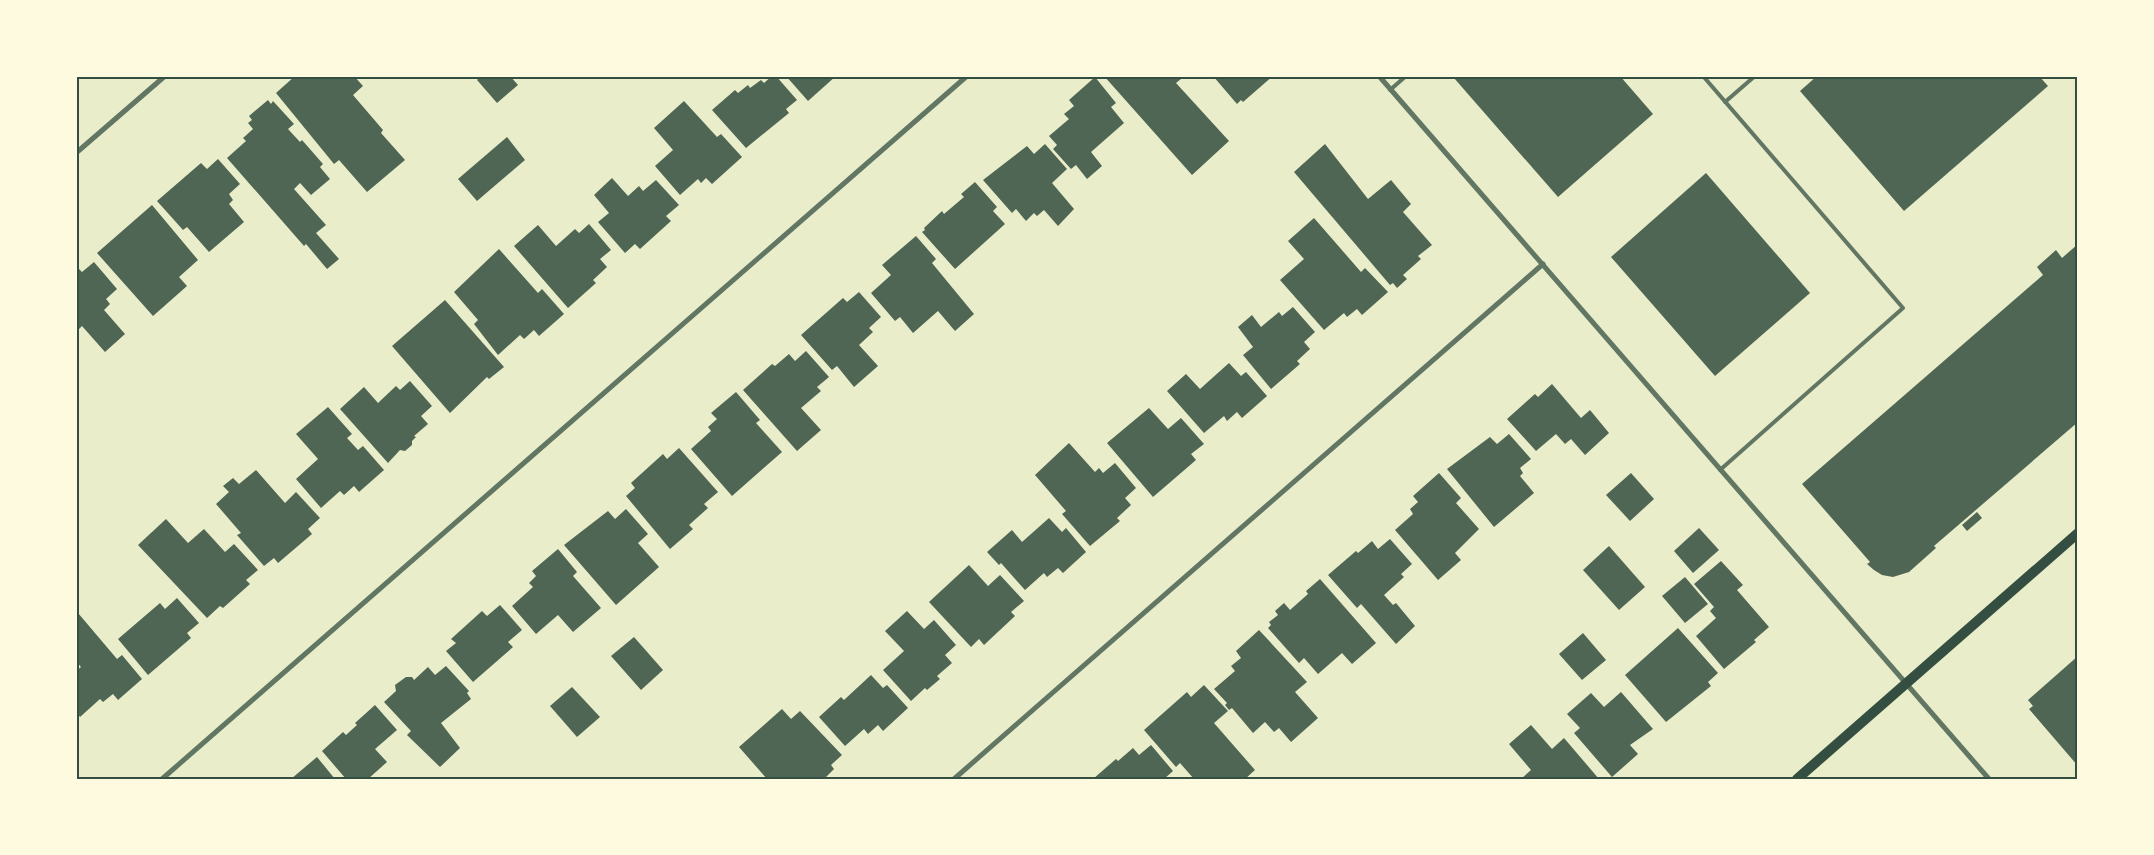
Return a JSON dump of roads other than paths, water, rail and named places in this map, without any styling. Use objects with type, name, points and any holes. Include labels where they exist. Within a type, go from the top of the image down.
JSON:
[{"type":"main road","points":[[1796,779],[2078,533]]},
{"type":"street","points":[[76,153],[165,76]]},
{"type":"street","points":[[162,779],[966,76]]},
{"type":"street","points":[[1378,76],[1989,779]]},
{"type":"street","points":[[954,779],[1543,264]]},
{"type":"lane","points":[[1390,90],[1406,76]]},
{"type":"lane","points":[[1702,76],[1904,308],[1720,470]]},
{"type":"lane","points":[[1725,102],[1755,76]]}]
